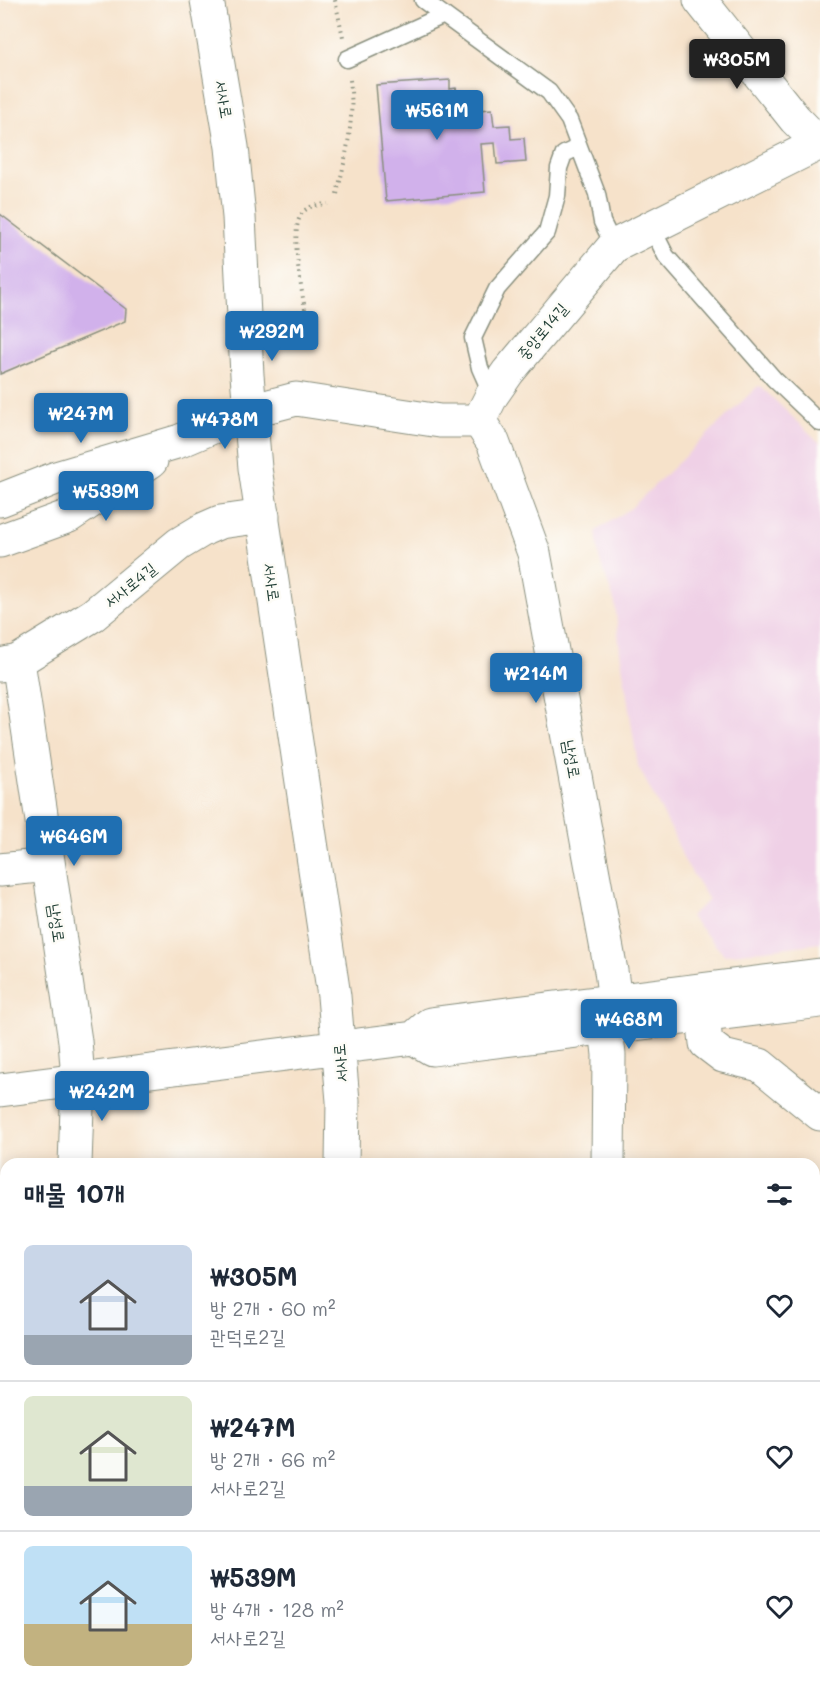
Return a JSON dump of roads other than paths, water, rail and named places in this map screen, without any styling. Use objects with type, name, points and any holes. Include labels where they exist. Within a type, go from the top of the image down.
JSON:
[{"type":"street","name":"서사로","points":[[207,0],[232,147],[239,218],[255,468],[334,996],[343,1101],[342,1158]]},
{"type":"street","points":[[700,0],[788,111],[820,143]]},
{"type":"street","name":"중앙로14길","points":[[485,408],[508,372],[614,246],[820,143]]},
{"type":"street","points":[[0,500],[56,478],[180,441],[250,411],[296,399],[440,422],[485,408]]},
{"type":"street","name":"남성로","points":[[485,408],[494,442],[534,552],[609,959],[608,1158]]},
{"type":"street","points":[[0,541],[69,516],[180,441]]},
{"type":"street","name":"서사로4길","points":[[9,663],[93,615],[179,544],[204,528],[220,522],[263,516]]},
{"type":"street","name":"남성로","points":[[9,663],[48,866],[75,1041],[78,1079],[75,1158]]},
{"type":"street","points":[[0,870],[48,866]]},
{"type":"street","points":[[0,1090],[414,1038],[432,1049],[820,975]]},
{"type":"street","points":[[610,1014],[703,1016],[820,1001]]},
{"type":"street","points":[[703,1016],[706,1043],[723,1056],[760,1065],[820,1114]]},
{"type":"lane","points":[[423,0],[549,92],[569,120],[597,194],[602,222],[614,246]]},
{"type":"lane","points":[[347,59],[444,15]]},
{"type":"lane","points":[[485,408],[480,368],[473,338],[498,289],[547,232],[557,196],[559,168],[564,154],[579,147]]},
{"type":"lane","points":[[651,226],[666,256],[774,379],[820,423]]}]
